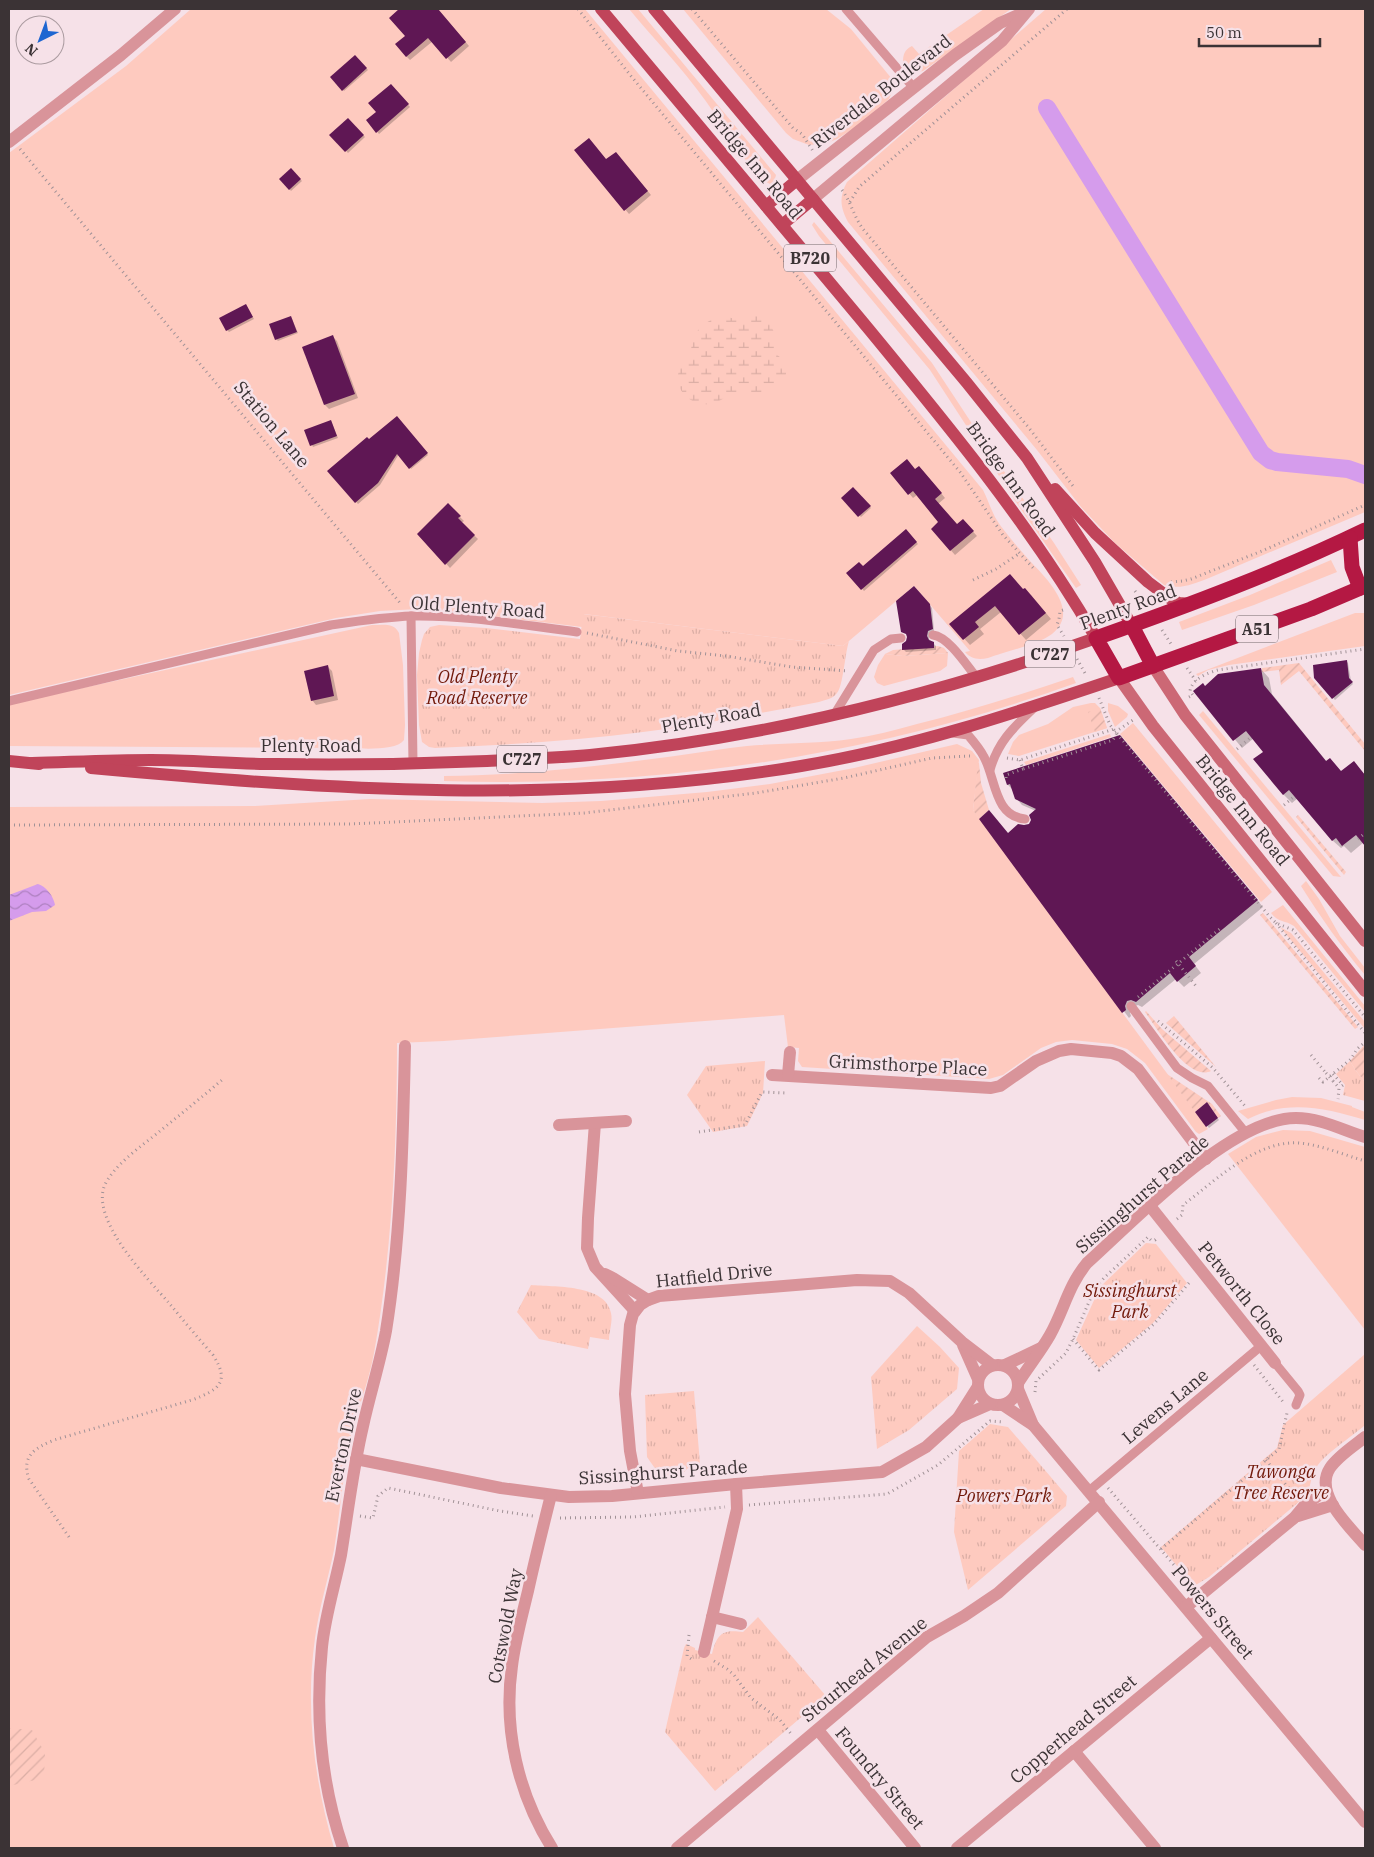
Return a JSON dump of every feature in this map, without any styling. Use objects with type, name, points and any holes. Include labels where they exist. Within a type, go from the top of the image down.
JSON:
[{"type":"highway","name":"Plenty Road","points":[[1096,638],[1195,604],[1271,573],[1365,530]]},
{"type":"highway","points":[[1350,538],[1352,567],[1364,590]]},
{"type":"highway","name":"Plenty Road","points":[[1119,678],[1364,590]]},
{"type":"highway","name":"Bridge Inn Road","points":[[1132,626],[1153,666]]},
{"type":"highway","name":"Bridge Inn Road","points":[[1096,638],[1119,678]]},
{"type":"main road","name":"Bridge Inn Road","points":[[601,9],[969,451],[1076,604],[1096,638]]},
{"type":"main road","name":"Bridge Inn Road","points":[[654,9],[1027,458],[1095,562],[1132,626]]},
{"type":"main road","name":"Riverdale Boulevard","points":[[766,206],[797,180]]},
{"type":"main road","name":"Riverdale Boulevard","points":[[782,225],[813,199]]},
{"type":"main road","points":[[1027,458],[1095,533],[1142,577],[1172,600],[1185,604],[1195,604]]},
{"type":"main road","name":"Plenty Road","points":[[32,763],[152,760],[275,764],[413,764],[589,755],[707,739],[834,715],[977,678],[1096,638]]},
{"type":"main road","name":"Bridge Inn Road","points":[[1153,666],[1185,715],[1365,942]]},
{"type":"main road","name":"Bridge Inn Road","points":[[1119,678],[1159,734],[1365,991]]},
{"type":"main road","name":"Plenty Road","points":[[9,761],[196,777],[384,790],[556,790],[657,785],[793,767],[860,754],[949,733],[1035,707],[1119,678]]},
{"type":"street","points":[[10,140],[128,49],[175,9]]},
{"type":"street","name":"Riverdale Boulevard","points":[[797,180],[992,28],[1027,11]]},
{"type":"street","name":"Riverdale Boulevard","points":[[813,199],[1002,41],[1015,28],[1027,11]]},
{"type":"street","points":[[914,88],[928,103]]},
{"type":"street","name":"Everton Drive","points":[[343,1848],[329,1801],[319,1724],[322,1646],[340,1557],[356,1459],[380,1360],[392,1281],[402,1157],[405,1046]]},
{"type":"street","name":"Grimsthorpe Place","points":[[772,1075],[991,1088],[1000,1086],[1036,1061],[1059,1050],[1071,1049],[1112,1053],[1121,1056],[1138,1069],[1206,1159]]},
{"type":"street","points":[[788,1076],[790,1052]]},
{"type":"street","name":"Sissinghurst Parade","points":[[1018,1386],[1056,1324],[1071,1285],[1087,1263],[1206,1159],[1244,1132],[1272,1122],[1300,1118],[1327,1123],[1365,1137]]},
{"type":"street","points":[[559,1125],[626,1121]]},
{"type":"street","points":[[595,1123],[587,1248],[590,1258],[601,1273],[636,1311],[630,1325],[625,1394],[630,1451],[638,1493]]},
{"type":"street","name":"Petworth Close","points":[[1150,1206],[1275,1363]]},
{"type":"street","points":[[601,1273],[613,1278],[648,1300]]},
{"type":"street","name":"Hatfield Drive","points":[[636,1311],[640,1305],[660,1296],[857,1280],[881,1280],[898,1285],[962,1342],[999,1365]]},
{"type":"street","name":"Hatfield Drive","points":[[962,1342],[978,1383]]},
{"type":"street","points":[[999,1365],[1014,1372],[1018,1386],[1012,1399],[996,1404],[982,1397],[978,1383],[983,1370],[1041,1348]]},
{"type":"street","name":"Sissinghurst Parade","points":[[356,1459],[501,1488],[551,1495],[612,1496],[882,1472],[926,1447],[958,1418],[978,1383]]},
{"type":"street","name":"Powers Street","points":[[1018,1386],[1033,1425],[1365,1822]]},
{"type":"street","name":"Sissinghurst Parade","points":[[958,1418],[996,1404]]},
{"type":"street","name":"Powers Street","points":[[996,1404],[1033,1425]]},
{"type":"street","points":[[1365,1437],[1329,1469],[1326,1490],[1332,1505],[1365,1545]]},
{"type":"street","points":[[704,1657],[737,1508],[736,1484]]},
{"type":"street","points":[[1186,1607],[1294,1518],[1304,1506],[1326,1490]]},
{"type":"street","name":"Cotswold Way","points":[[551,1495],[512,1665],[510,1712],[512,1743],[524,1790],[537,1823],[552,1848]]},
{"type":"street","name":"Stourhead Avenue","points":[[677,1848],[927,1637],[964,1616],[1012,1582],[1099,1502]]},
{"type":"street","points":[[1294,1518],[1332,1505]]},
{"type":"street","points":[[712,1617],[742,1624]]},
{"type":"street","name":"Copperhead Street","points":[[957,1848],[1212,1638]]},
{"type":"street","name":"Foundry Street","points":[[818,1730],[915,1848]]},
{"type":"street","points":[[1074,1751],[1155,1848]]},
{"type":"lane","points":[[846,9],[914,88]]},
{"type":"lane","points":[[411,616],[413,764]]},
{"type":"lane","name":"Old Plenty Road","points":[[9,700],[331,625],[382,618],[411,616],[468,619],[577,632]]},
{"type":"lane","points":[[933,635],[940,636],[947,641],[977,678]]},
{"type":"lane","points":[[834,715],[872,653],[891,639],[902,638]]},
{"type":"lane","points":[[990,770],[1002,741],[1035,707]]},
{"type":"lane","points":[[949,733],[968,735],[980,749],[990,770],[997,795],[1003,807],[1014,816],[1025,818]]},
{"type":"lane","points":[[1131,1006],[1177,1068],[1208,1086],[1244,1132]]},
{"type":"lane","name":"Levens Lane","points":[[1089,1491],[1261,1346]]},
{"type":"lane","name":"Petworth Close","points":[[1275,1363],[1298,1391],[1300,1396],[1296,1405]]},
{"type":"path","points":[[578,9],[631,76],[960,472],[1003,535],[1038,574]]},
{"type":"path","points":[[692,9],[793,128],[802,134],[820,161]]},
{"type":"path","points":[[850,203],[859,187],[1068,9]]},
{"type":"path","name":"Station Lane","points":[[10,140],[411,616]]},
{"type":"path","points":[[834,180],[850,203],[855,218],[863,229],[1017,414],[1075,488]]},
{"type":"path","points":[[1169,582],[1191,579],[1253,555],[1365,505]]},
{"type":"path","points":[[973,580],[996,569],[1034,543]]},
{"type":"path","points":[[1136,592],[1196,680]]},
{"type":"path","points":[[1058,603],[1060,611]]},
{"type":"path","points":[[577,632],[602,635],[663,648],[779,665],[861,672]]},
{"type":"path","points":[[1193,696],[1190,687],[1196,680],[1218,670],[1365,649]]},
{"type":"path","points":[[1114,729],[1269,918],[1293,930],[1365,1017]]},
{"type":"path","points":[[1008,783],[1006,775],[1113,740],[1117,733]]},
{"type":"path","points":[[1237,749],[1251,737]]},
{"type":"path","points":[[1020,760],[1023,769]]},
{"type":"path","points":[[1284,805],[1295,796]]},
{"type":"path","points":[[1358,839],[1365,834]]},
{"type":"path","points":[[1276,923],[1365,1033]]},
{"type":"path","points":[[1143,1002],[1138,996],[1177,962],[1222,927]]},
{"type":"path","points":[[1177,962],[1196,986]]},
{"type":"path","points":[[1157,1020],[1212,1068],[1245,1106]]},
{"type":"path","points":[[1319,1078],[1323,1082],[1334,1075],[1365,1042]]},
{"type":"path","points":[[1311,1055],[1339,1088]]},
{"type":"path","points":[[1334,1075],[1343,1086],[1339,1088],[1338,1098]]},
{"type":"path","points":[[69,1537],[29,1479],[26,1471],[29,1455],[42,1445],[54,1440],[192,1400],[210,1393],[220,1384],[222,1372],[213,1355],[134,1262],[113,1232],[107,1219],[103,1196],[104,1188],[109,1179],[129,1157],[222,1080]]},
{"type":"path","points":[[699,1132],[746,1125],[762,1092],[787,1093]]},
{"type":"path","points":[[1036,1381],[1055,1365],[1066,1352],[1095,1288],[1104,1278],[1148,1237],[1151,1240],[1155,1240],[1168,1228],[1182,1215],[1183,1205],[1243,1160],[1263,1149],[1281,1144],[1298,1143],[1319,1146],[1365,1161]]},
{"type":"path","points":[[1073,1339],[1099,1370],[1154,1324],[1189,1283]]},
{"type":"path","points":[[1161,1549],[1279,1449],[1288,1408],[1247,1357]]},
{"type":"path","points":[[1266,1460],[1304,1506]]},
{"type":"path","points":[[1102,1480],[1200,1596]]},
{"type":"path","points":[[373,1518],[378,1496],[388,1488],[500,1511],[545,1517],[610,1518],[720,1507]]},
{"type":"path","points":[[689,1634],[687,1656],[694,1660],[704,1657],[719,1664],[734,1675],[751,1698],[780,1720],[801,1744]]},
{"type":"green space","points":[[191,9],[585,9],[983,490],[1000,525],[1058,595],[1063,615],[1060,625],[1046,638],[1021,648],[988,658],[975,658],[965,652],[970,651],[914,586],[843,646],[584,614],[582,627],[441,610],[380,611],[336,618],[9,695],[9,153],[126,66]]},
{"type":"green space","points":[[629,9],[638,9],[776,175],[774,182],[770,184],[753,169],[696,88]]},
{"type":"green space","points":[[683,9],[826,9],[851,29],[892,79],[893,90],[889,99],[859,125],[837,139],[827,143],[809,145],[793,139]]},
{"type":"green space","points":[[984,9],[1011,9],[923,71],[912,71],[903,63],[907,49],[912,46],[919,54]]},
{"type":"green space","points":[[1046,9],[1365,9],[1365,512],[1187,586],[1164,585],[1115,543],[1081,507],[1037,450],[848,222],[843,212],[842,202],[847,182]]},
{"type":"green space","points":[[814,222],[932,363],[1081,585],[1076,588],[1016,502],[930,370],[819,236],[812,225]]},
{"type":"green space","points":[[721,316],[742,320],[753,316],[763,317],[769,322],[775,334],[774,352],[784,361],[787,367],[785,377],[776,388],[763,392],[734,394],[713,403],[703,404],[690,400],[681,390],[678,384],[679,371],[690,353],[697,331]]},
{"type":"green space","points":[[1331,560],[1337,572],[1254,605],[1182,630],[1179,622],[1250,595]]},
{"type":"green space","points":[[1355,613],[1365,613],[1365,646],[1229,665],[1208,670],[1198,676],[1196,674]]},
{"type":"green space","name":"Old Plenty Road Reserve","points":[[583,614],[843,646],[849,641],[839,690],[833,697],[819,702],[687,726],[591,738],[435,748],[429,747],[422,742],[419,725],[417,675],[422,640],[430,627],[439,625],[486,628],[580,639]]},
{"type":"green space","points":[[372,625],[391,626],[397,629],[399,633],[403,665],[405,725],[404,740],[393,746],[367,749],[9,746],[9,704]]},
{"type":"green space","points":[[938,646],[944,648],[948,653],[903,656],[885,654],[893,650]]},
{"type":"green space","points":[[948,653],[947,666],[940,671],[884,686],[877,683],[874,677],[878,665],[885,654],[903,656]]},
{"type":"green space","points":[[1299,663],[1365,744],[1365,751],[1299,671],[1281,685],[1279,670],[1262,672],[1262,668]]},
{"type":"green space","points":[[1073,677],[1076,683],[922,730],[844,748],[764,762],[685,772],[605,779],[525,782],[444,781],[444,776],[552,770],[623,763],[745,746],[859,738],[957,714]]},
{"type":"green space","points":[[1095,703],[1100,708],[1107,728],[1019,756],[1008,754],[1013,742],[1019,735],[1048,724],[1073,707]]},
{"type":"green space","points":[[1108,703],[1118,706],[1128,714],[1115,727],[1108,711]]},
{"type":"green space","points":[[1100,708],[1107,728],[1095,732],[1088,712]]},
{"type":"green space","points":[[1203,711],[1341,877],[1333,876],[1199,715]]},
{"type":"green space","points":[[1133,723],[1272,892],[1261,902],[1120,734]]},
{"type":"green space","points":[[1110,734],[1111,737],[1026,765],[1024,762]]},
{"type":"green space","points":[[957,744],[972,751],[979,760],[973,810],[1208,1129],[1199,1134],[1196,1132],[1145,1063],[1127,1049],[1112,1044],[1072,1040],[1056,1042],[1041,1048],[1003,1075],[989,1079],[802,1067],[798,1061],[799,1048],[788,1047],[784,1015],[397,1043],[392,1199],[380,1315],[372,1363],[348,1450],[334,1550],[319,1616],[312,1665],[311,1718],[313,1744],[321,1796],[334,1848],[9,1848],[9,807],[255,806],[370,799],[542,803],[601,801],[707,792],[770,784],[854,768]]},
{"type":"green space","points":[[978,763],[981,783],[989,810],[979,819],[973,810]]},
{"type":"green space","points":[[1298,815],[1346,872],[1344,875],[1296,817]]},
{"type":"green space","points":[[1306,881],[1319,899],[1340,936],[1365,968],[1365,975],[1331,932],[1301,886]]},
{"type":"green space","points":[[1283,905],[1365,1006],[1365,1012],[1294,926],[1279,920],[1271,913]]},
{"type":"green space","points":[[1263,913],[1358,1027],[1355,1029],[1260,915]]},
{"type":"green space","points":[[1280,927],[1291,933],[1365,1022],[1365,1029]]},
{"type":"green space","points":[[1146,1011],[1162,1029],[1211,1071],[1202,1072],[1193,1069],[1183,1061],[1165,1041]]},
{"type":"green space","points":[[1174,1016],[1216,1067],[1166,1023]]},
{"type":"green space","points":[[1365,1044],[1365,1082],[1350,1061]]},
{"type":"green space","points":[[765,1061],[763,1093],[747,1126],[713,1132],[687,1095],[706,1066]]},
{"type":"green space","points":[[1350,1061],[1365,1082],[1365,1101],[1343,1095],[1345,1085],[1336,1074]]},
{"type":"green space","points":[[1167,1074],[1212,1104],[1221,1116],[1218,1118],[1207,1102],[1195,1112]]},
{"type":"green space","points":[[1292,1097],[1321,1098],[1352,1106],[1365,1112],[1365,1120],[1321,1109],[1292,1107],[1277,1109],[1248,1119],[1238,1111]]},
{"type":"green space","points":[[1283,1130],[1310,1131],[1365,1147],[1365,1330],[1228,1154],[1256,1137]]},
{"type":"green space","name":"Sissinghurst Park","points":[[1146,1243],[1156,1244],[1187,1283],[1153,1323],[1099,1368],[1076,1340],[1100,1287]]},
{"type":"green space","points":[[531,1285],[577,1289],[599,1297],[607,1304],[611,1313],[609,1340],[590,1337],[588,1349],[539,1339],[517,1312]]},
{"type":"green space","points":[[917,1326],[959,1368],[957,1389],[909,1430],[877,1449],[871,1377]]},
{"type":"green space","name":"Tawonga Tree Reserve","points":[[1365,1354],[1365,1425],[1318,1464],[1313,1473],[1306,1496],[1209,1577],[1194,1586],[1161,1547],[1277,1448],[1283,1425]]},
{"type":"green space","points":[[694,1391],[700,1464],[691,1465],[680,1476],[661,1477],[647,1457],[645,1395]]},
{"type":"green space","name":"Powers Park","points":[[990,1424],[1008,1427],[1067,1496],[1066,1506],[968,1590],[954,1532],[959,1451]]},
{"type":"green space","points":[[758,1617],[826,1696],[715,1791],[665,1732],[684,1648],[686,1644],[695,1648],[695,1650],[712,1654],[718,1637],[730,1631],[743,1632]]},
{"type":"green space","points":[[9,1728],[32,1730],[45,1753],[44,1778],[9,1786]]},
{"type":"water","points":[[38,884],[49,892],[55,905],[46,911],[32,912],[9,921],[9,895]]},
{"type":"building","points":[[399,9],[438,9],[466,42],[446,59],[428,38],[406,57],[395,44],[405,36],[389,18]]},
{"type":"building","points":[[355,55],[367,68],[342,91],[330,77]]},
{"type":"building","points":[[391,84],[409,104],[376,133],[366,120],[376,112],[368,103]]},
{"type":"building","points":[[348,118],[364,135],[345,152],[329,135]]},
{"type":"building","points":[[589,138],[606,159],[616,152],[648,191],[624,211],[574,150]]},
{"type":"building","points":[[291,168],[301,179],[289,190],[279,179]]},
{"type":"building","points":[[246,304],[253,317],[226,331],[219,318]]},
{"type":"building","points":[[291,316],[297,332],[275,340],[269,324]]},
{"type":"building","points":[[333,335],[355,394],[324,405],[302,347]]},
{"type":"building","points":[[397,416],[428,453],[409,469],[397,454],[378,483],[355,503],[327,471],[367,437],[369,439]]},
{"type":"building","points":[[331,420],[337,436],[310,446],[304,430]]},
{"type":"building","points":[[907,459],[915,469],[919,466],[942,493],[935,499],[957,524],[963,519],[974,531],[950,551],[931,529],[938,522],[913,491],[908,495],[890,473]]},
{"type":"building","points":[[853,487],[871,506],[858,517],[841,498]]},
{"type":"building","points":[[448,503],[461,516],[458,518],[475,535],[445,565],[417,534]]},
{"type":"building","points":[[906,529],[917,542],[861,590],[846,573],[859,562],[863,566]]},
{"type":"building","points":[[1010,574],[1023,589],[1025,588],[1046,613],[1019,635],[995,606],[975,622],[979,627],[963,640],[949,624]]},
{"type":"building","points":[[914,586],[930,604],[933,629],[928,631],[927,636],[929,640],[934,642],[934,648],[902,650],[902,644],[906,641],[907,637],[906,634],[901,632],[896,601]]},
{"type":"building","points":[[1347,660],[1349,678],[1353,682],[1332,699],[1314,678],[1313,665]]},
{"type":"building","points":[[328,665],[334,696],[311,701],[304,671]]},
{"type":"building","points":[[1261,668],[1264,685],[1326,761],[1330,758],[1341,771],[1354,761],[1365,775],[1365,846],[1356,835],[1342,846],[1336,838],[1332,841],[1289,790],[1283,795],[1253,759],[1263,752],[1246,731],[1233,741],[1193,691],[1203,683],[1205,686],[1218,674]]},
{"type":"building","points":[[1120,735],[1258,900],[1189,957],[1196,966],[1177,982],[1170,973],[1136,1002],[1127,1001],[1126,1010],[1122,1013],[979,819],[989,810],[1008,833],[1018,824],[1029,824],[1031,820],[1029,815],[1036,809],[1015,799],[1010,784],[1007,785],[1003,773]]},
{"type":"building","points":[[1207,1102],[1218,1118],[1206,1127],[1195,1112]]},
{"type":"waterway","points":[[1047,108],[1261,453],[1270,460],[1277,462],[1348,469],[1365,475]]}]
